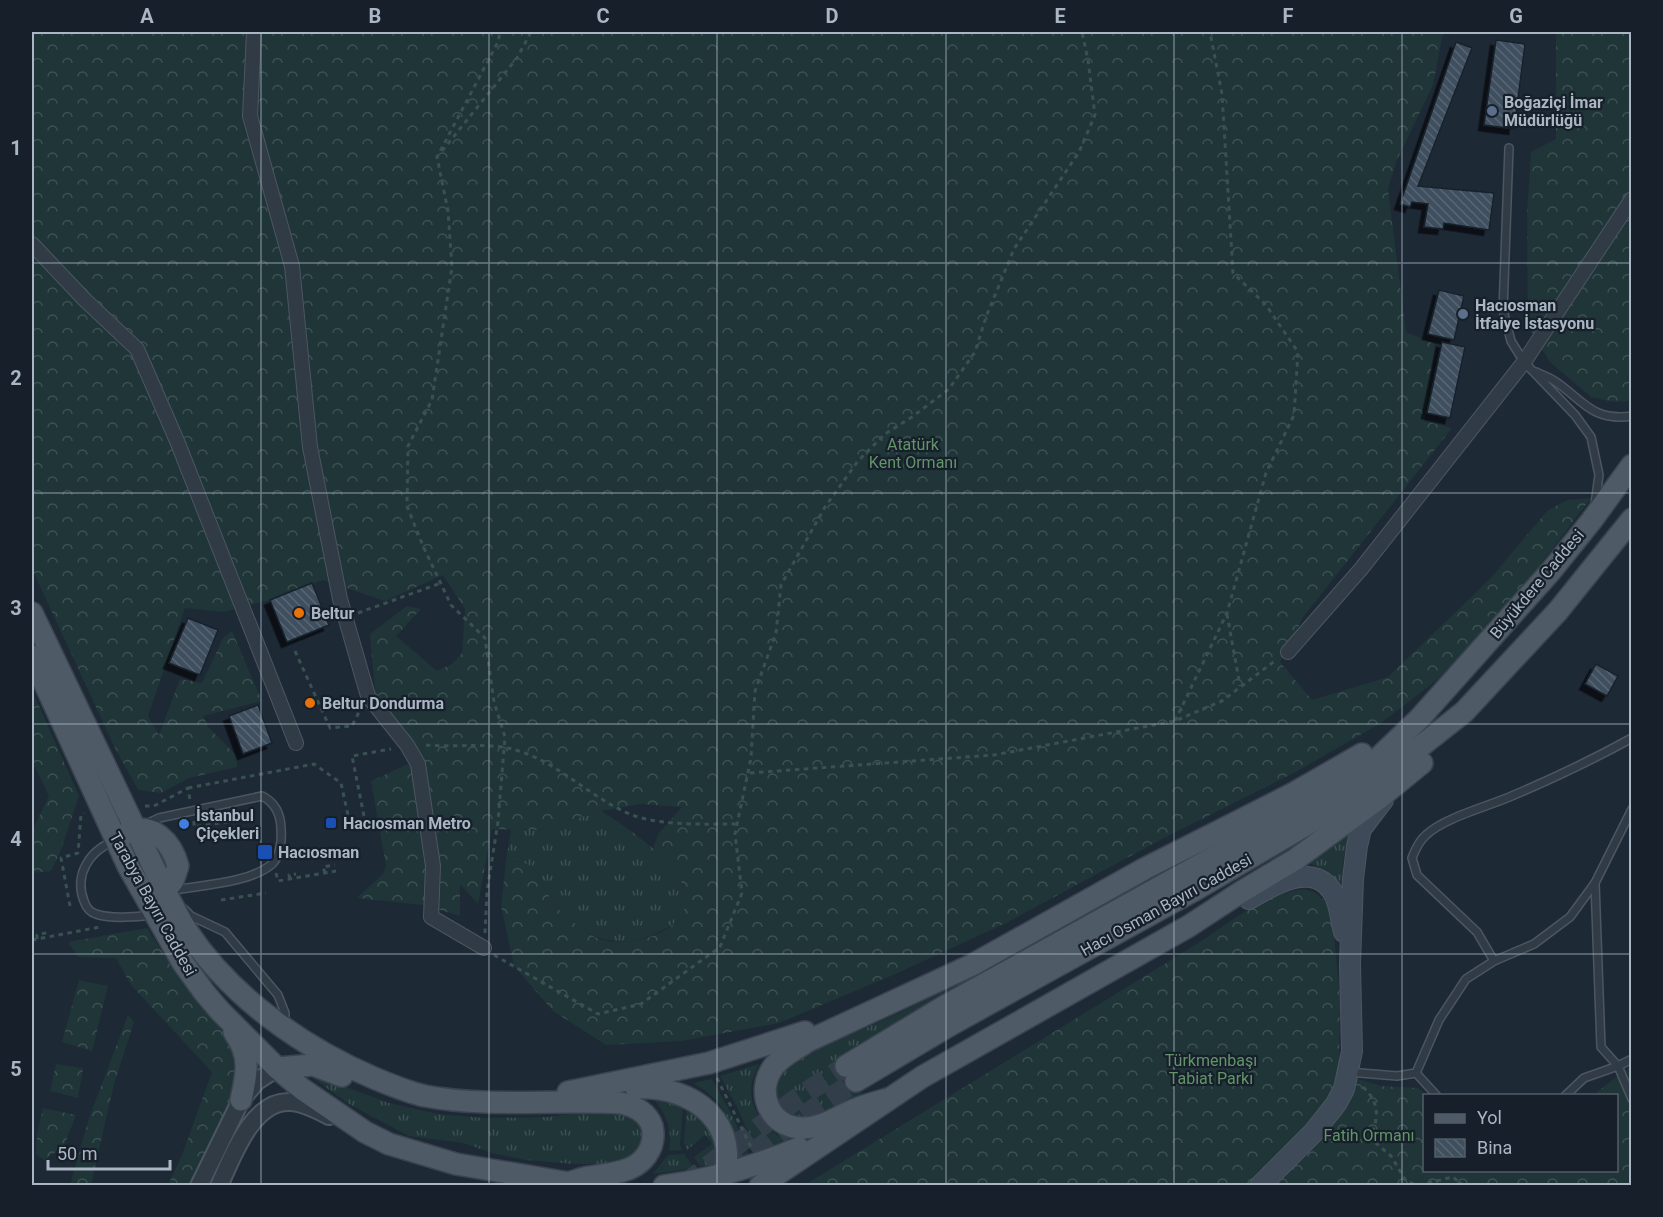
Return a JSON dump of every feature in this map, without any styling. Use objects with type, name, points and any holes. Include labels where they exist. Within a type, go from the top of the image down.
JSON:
[{"type":"main road","name":"Büyükdere Caddesi","points":[[1437,698],[1517,611],[1592,519],[1632,465]]},
{"type":"main road","name":"Büyükdere Caddesi","points":[[1464,712],[1558,611],[1632,519]]},
{"type":"main road","name":"Tarabya Bayırı Caddesi","points":[[32,613],[165,891],[187,931],[228,980],[285,1030],[351,1068],[404,1090],[456,1100],[522,1102]]},
{"type":"main road","name":"Tarabya Bayırı Caddesi","points":[[32,657],[128,866],[183,963],[220,1011],[277,1068],[365,1132],[389,1144],[456,1164],[578,1184]]},
{"type":"main road","points":[[887,1099],[855,1109],[829,1124],[802,1128],[779,1121],[771,1112],[764,1089],[774,1066],[808,1041],[972,965],[1144,869],[1303,789],[1369,750],[1437,698]]},
{"type":"main road","name":"Hacı Osman Bayırı Caddesi","points":[[1437,698],[1405,734],[1374,762],[1333,791],[945,1006],[851,1073],[962,1018],[1200,887],[1347,801],[1406,759],[1464,712]]},
{"type":"main road","points":[[760,1185],[887,1099],[974,1047],[1189,926],[1296,859],[1394,786],[1443,742],[1457,726],[1464,712]]},
{"type":"main road","points":[[1260,1185],[1312,1133],[1336,1104],[1348,1072],[1352,1050],[1350,964],[1353,879],[1361,829],[1372,811],[1394,786]]},
{"type":"main road","points":[[116,840],[136,830]]},
{"type":"main road","points":[[1189,926],[1244,902],[1287,879],[1299,876],[1309,877],[1328,886],[1334,896],[1339,908],[1350,964]]},
{"type":"main road","points":[[220,1011],[238,1038],[246,1057],[247,1069],[241,1100]]},
{"type":"main road","points":[[522,1102],[710,1063],[783,1041],[827,1024],[866,1014]]},
{"type":"main road","points":[[277,1068],[314,1065],[364,1085],[385,1090],[404,1090]]},
{"type":"main road","points":[[588,1088],[662,1088],[692,1098],[706,1109],[720,1130],[725,1149],[726,1167],[723,1180]]},
{"type":"main road","points":[[522,1102],[621,1103],[639,1110],[649,1119],[653,1131],[652,1143],[647,1155],[638,1164],[621,1172],[592,1176],[578,1184]]},
{"type":"main road","points":[[664,1185],[723,1180],[842,1130]]},
{"type":"main road","points":[[456,1164],[499,1185]]},
{"type":"street","points":[[254,32],[250,116],[292,266],[310,447],[346,618],[368,696],[407,745],[418,764],[433,866],[431,917],[484,948]]},
{"type":"street","points":[[1288,652],[1361,569],[1529,367],[1632,199]]},
{"type":"street","points":[[32,244],[85,300],[137,349],[182,452],[296,742]]},
{"type":"street","points":[[199,1185],[241,1100],[257,1081],[277,1068]]},
{"type":"street","points":[[219,1185],[236,1148],[251,1123],[264,1110],[277,1103],[290,1102],[311,1108],[365,1132]]},
{"type":"lane","points":[[1509,148],[1503,310],[1510,341],[1529,367],[1575,415],[1591,438],[1599,475],[1592,519]]},
{"type":"lane","points":[[1529,367],[1554,381],[1582,405],[1599,413],[1619,418],[1632,416]]},
{"type":"lane","points":[[1494,961],[1478,932],[1417,875],[1412,858],[1416,847],[1425,835],[1441,824],[1514,795],[1632,738]]},
{"type":"lane","points":[[136,830],[159,818],[262,796],[269,800],[281,818],[282,841],[274,863],[252,876],[165,891]]},
{"type":"lane","points":[[1416,1073],[1439,1020],[1466,980],[1494,961],[1534,944],[1570,917],[1595,883],[1632,809]]},
{"type":"lane","points":[[116,840],[96,852],[80,877],[79,885],[88,910],[95,914],[106,915],[156,915]]},
{"type":"lane","points":[[1595,883],[1601,1047],[1618,1066],[1632,1099]]},
{"type":"lane","points":[[165,891],[191,916],[225,932],[278,995],[285,1013],[285,1030]]},
{"type":"lane","points":[[1566,1094],[1584,1078],[1632,1059]]},
{"type":"lane","points":[[1348,1072],[1397,1076],[1416,1073]]},
{"type":"lane","points":[[1416,1073],[1436,1094]]},
{"type":"path","points":[[500,32],[498,42],[437,157],[448,211],[452,267],[432,400],[408,446],[407,506],[423,546],[452,605],[485,638],[494,702],[505,737],[484,948],[598,1014],[641,1004],[720,947],[742,893],[735,834],[736,824],[749,773],[755,691],[776,633],[782,585],[825,507],[858,461],[885,434],[949,389],[975,352],[986,317],[1014,249],[1079,152],[1095,115],[1082,32]]},
{"type":"path","points":[[437,157],[517,58],[531,32]]},
{"type":"path","points":[[1175,721],[1227,613],[1266,473],[1294,416],[1298,352],[1266,305],[1233,273],[1222,94],[1210,32]]},
{"type":"path","points":[[346,618],[441,583]]},
{"type":"path","points":[[1227,613],[1240,687]]},
{"type":"path","points":[[295,651],[330,728],[352,726],[368,696]]},
{"type":"path","points":[[749,773],[994,755],[1175,721],[1222,701],[1288,652]]},
{"type":"path","points":[[188,788],[314,764],[341,783],[351,829],[358,828],[366,826],[352,756],[407,745]]},
{"type":"path","points":[[426,745],[499,747],[523,752],[634,815],[699,824],[736,824]]},
{"type":"path","points":[[207,825],[252,818]]},
{"type":"path","points":[[274,863],[278,881],[336,871]]},
{"type":"path","points":[[325,873],[323,867],[335,865]]},
{"type":"path","points":[[63,868],[70,906]]},
{"type":"path","points":[[290,879],[289,875],[296,874]]},
{"type":"path","points":[[221,900],[266,892]]},
{"type":"path","points":[[32,940],[99,927]]},
{"type":"path","points":[[38,939],[37,935],[50,932]]},
{"type":"path","points":[[710,1063],[741,1122],[757,1164]]},
{"type":"path","points":[[1348,1072],[1373,1096],[1378,1120],[1370,1138],[1391,1156],[1406,1181],[1419,1185],[1453,1177],[1460,1184],[1470,1185]]},
{"type":"green space","name":"Atatürk Kent Ormanı","points":[[32,32],[1443,32],[1433,85],[1396,162],[1388,189],[1406,332],[1435,344],[1424,421],[1452,428],[1304,616],[1280,662],[1312,700],[1388,677],[1490,579],[1547,511],[1567,500],[1591,498],[1511,603],[1437,680],[1381,723],[1292,774],[1164,838],[1006,923],[893,975],[779,1023],[682,1041],[606,1045],[553,1011],[514,966],[501,906],[506,861],[532,867],[556,906],[595,937],[620,942],[650,937],[674,923],[682,914],[686,902],[686,894],[680,879],[653,849],[658,834],[682,807],[640,804],[601,811],[538,830],[492,829],[478,904],[460,884],[460,916],[423,905],[357,898],[383,874],[386,866],[371,781],[417,760],[406,730],[376,701],[370,634],[407,606],[421,609],[396,636],[437,671],[452,664],[462,653],[465,609],[443,575],[385,601],[323,580],[270,600],[223,612],[185,608],[148,716],[159,735],[180,679],[202,683],[223,638],[232,631],[262,701],[203,716],[209,728],[237,756],[237,767],[189,778],[161,793],[138,790],[115,748],[32,569]]},
{"type":"green space","points":[[1556,32],[1631,32],[1631,401],[1614,402],[1591,397],[1550,362],[1528,327],[1527,212],[1531,152],[1556,139]]},
{"type":"green space","points":[[32,690],[79,796],[61,850],[51,871],[32,873],[32,831],[49,796],[32,761]]},
{"type":"green space","points":[[601,811],[660,855],[683,885],[687,900],[683,915],[670,926],[646,938],[624,942],[608,940],[589,933],[553,902],[532,867],[506,861],[511,829],[538,830]]},
{"type":"green space","points":[[1348,835],[1342,885],[1331,874],[1308,862]]},
{"type":"green space","name":"Türkmenbaşı Tabiat Parkı","points":[[1304,889],[1316,893],[1326,902],[1333,927],[1340,997],[1339,1073],[1381,1086],[1418,1088],[1425,1094],[1423,1094],[1423,1172],[1618,1172],[1618,1094],[1594,1094],[1631,1066],[1631,1185],[803,1186],[1197,944],[1261,902]]},
{"type":"green space","points":[[147,928],[179,978],[252,1054],[192,1185],[168,1185],[182,1155],[212,1072],[131,985],[116,958],[78,957],[68,942]]},
{"type":"green space","points":[[79,980],[108,986],[92,1051],[62,1042]]},
{"type":"green space","points":[[962,982],[964,985],[839,1060],[862,1094],[835,1111],[817,1117],[796,1116],[781,1105],[776,1088],[780,1078],[787,1068],[803,1055]]},
{"type":"green space","points":[[128,1015],[134,1022],[114,1084],[91,1185],[70,1185],[89,1118]]},
{"type":"green space","points":[[56,1064],[83,1068],[78,1098],[50,1091]]},
{"type":"green space","points":[[759,1064],[751,1091],[755,1110],[773,1132],[789,1141],[758,1153],[720,1076]]},
{"type":"green space","points":[[314,1075],[389,1103],[438,1114],[485,1118],[548,1117],[603,1109],[640,1119],[646,1144],[635,1156],[620,1164],[574,1164],[525,1160],[492,1153],[463,1143],[409,1136],[349,1104],[313,1078]]},
{"type":"green space","points":[[712,1079],[734,1119],[749,1156],[741,1158],[731,1124],[720,1105],[693,1083]]},
{"type":"green space","points":[[652,1097],[683,1103],[680,1144],[682,1150],[669,1151],[670,1136],[667,1122]]},
{"type":"green space","points":[[687,1106],[699,1114],[710,1130],[717,1154],[715,1165],[700,1166],[694,1157],[712,1144],[705,1135],[687,1150],[684,1143]]},
{"type":"green space","points":[[43,1108],[76,1115],[64,1146],[44,1160],[36,1154],[37,1134]]},
{"type":"green space","points":[[684,1154],[694,1168],[653,1174],[668,1155]]},
{"type":"building","points":[[1496,40],[1525,44],[1514,129],[1484,125]]},
{"type":"building","points":[[1456,42],[1472,48],[1418,186],[1494,193],[1489,230],[1444,223],[1443,229],[1424,227],[1428,204],[1412,202],[1410,207],[1400,204]]},
{"type":"building","points":[[1439,290],[1464,296],[1454,340],[1428,334]]},
{"type":"building","points":[[1442,342],[1465,347],[1450,418],[1427,413]]},
{"type":"building","name":"Beltur","points":[[312,583],[329,625],[287,642],[270,600]]},
{"type":"building","points":[[188,618],[218,630],[200,675],[169,663]]},
{"type":"building","points":[[1596,664],[1618,676],[1607,696],[1585,684]]},
{"type":"building","points":[[258,705],[272,743],[243,754],[229,716]]},
{"type":"tunnel","points":[[684,1185],[795,1100],[846,1066]]},
{"type":"tunnel","points":[[729,1172],[784,1129],[856,1081]]},
{"type":"place","name":"Boğaziçi İmar Müdürlüğü","points":[[1492,111]]},
{"type":"place","name":"Hacıosman İtfaiye İstasyonu","points":[[1463,314]]},
{"type":"place","name":"Beltur","points":[[299,613]]},
{"type":"place","name":"Beltur Dondurma","points":[[310,703]]},
{"type":"place","name":"Hacıosman Metro","points":[[331,823]]},
{"type":"place","name":"İstanbul Çiçekleri","points":[[184,824]]},
{"type":"place","name":"Hacıosman","points":[[265,852]]},
{"type":"park label","name":"Fatih Ormanı","points":[[1369,1135]]}]
